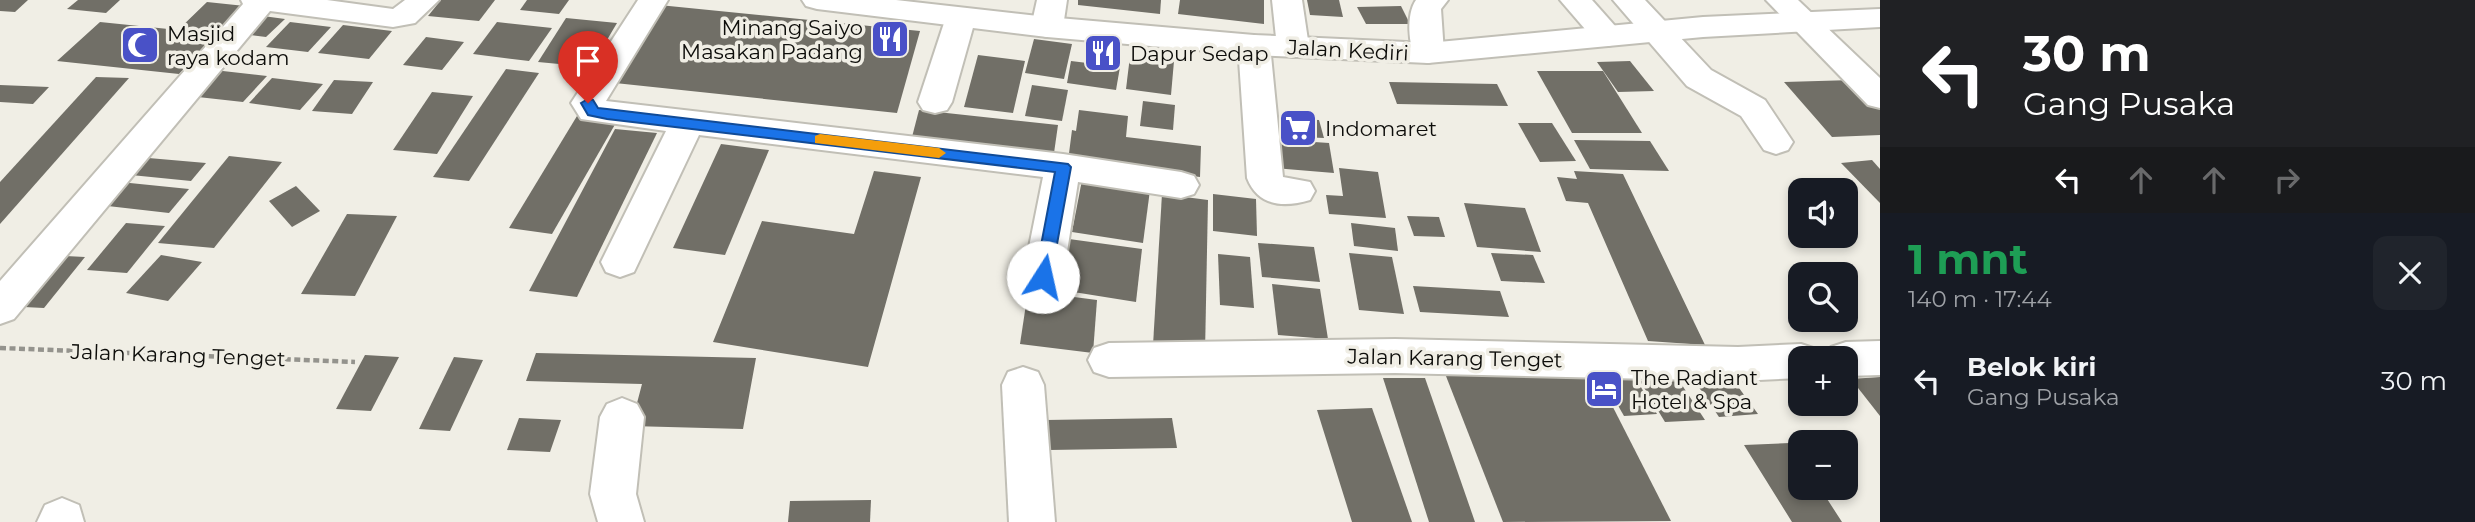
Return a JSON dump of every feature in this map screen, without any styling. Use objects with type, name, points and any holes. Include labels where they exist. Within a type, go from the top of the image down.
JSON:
[{"type":"street","points":[[0,308],[259,1],[393,18],[404,16],[424,0]]},
{"type":"street","points":[[653,0],[593,93],[589,108],[598,113],[1063,167],[1181,185]]},
{"type":"street","name":"Jalan Kediri","points":[[817,0],[961,17],[1049,14],[1254,45],[1428,53],[1655,32],[1791,10],[1880,18]]},
{"type":"street","points":[[1287,0],[1293,47]]},
{"type":"street","points":[[1428,53],[1425,14],[1426,7],[1433,0]]},
{"type":"street","points":[[1575,0],[1608,36]]},
{"type":"street","points":[[1628,0],[1699,78],[1753,108],[1776,142]]},
{"type":"street","points":[[1791,10],[1880,97]]},
{"type":"street","points":[[935,102],[961,17]]},
{"type":"street","points":[[1254,45],[1265,178],[1268,186],[1276,190],[1297,191]]},
{"type":"street","points":[[620,262],[687,124]]},
{"type":"street","points":[[1043,277],[1063,167]]},
{"type":"street","name":"Jalan Karang Tenget","points":[[1109,360],[1395,356],[1738,364],[1788,362]]},
{"type":"street","points":[[1858,359],[1880,358]]},
{"type":"street","points":[[1023,385],[1032,522]]},
{"type":"street","points":[[621,522],[613,494],[622,417]]},
{"type":"path","name":"Jalan Karang Tenget","points":[[0,348],[355,362]]},
{"type":"building","points":[[0,0],[28,0],[15,12],[0,11]]},
{"type":"building","points":[[78,0],[120,0],[106,13],[67,9]]},
{"type":"building","points":[[441,0],[495,0],[479,21],[428,16]]},
{"type":"building","points":[[527,0],[569,0],[559,14],[520,10]]},
{"type":"building","points":[[1078,0],[1161,0],[1160,14],[1078,5]]},
{"type":"building","points":[[1180,0],[1264,0],[1264,24],[1178,14]]},
{"type":"building","points":[[1307,0],[1339,0],[1343,17],[1310,15]]},
{"type":"building","name":"Masjid raya kodam","points":[[207,2],[245,6],[179,74],[57,61],[100,22],[178,30]]},
{"type":"building","points":[[659,5],[920,31],[897,113],[615,83]]},
{"type":"building","points":[[1401,6],[1410,24],[1366,24],[1357,7]]},
{"type":"building","points":[[263,16],[285,19],[266,37],[243,34]]},
{"type":"building","points":[[566,18],[617,23],[591,67],[538,62]]},
{"type":"building","points":[[290,22],[331,27],[308,52],[266,47]]},
{"type":"building","points":[[497,22],[552,28],[529,61],[473,54]]},
{"type":"building","points":[[343,25],[392,31],[369,59],[318,53]]},
{"type":"building","points":[[426,37],[464,42],[442,70],[403,65]]},
{"type":"building","points":[[1034,39],[1072,44],[1064,79],[1025,73]]},
{"type":"building","points":[[978,55],[1025,61],[1013,113],[964,107]]},
{"type":"building","points":[[1130,56],[1174,61],[1171,95],[1126,89]]},
{"type":"building","points":[[1071,61],[1120,67],[1116,90],[1067,83]]},
{"type":"building","points":[[1630,61],[1654,91],[1618,92],[1597,62]]},
{"type":"building","points":[[506,69],[539,73],[469,181],[433,177]]},
{"type":"building","points":[[214,70],[267,76],[243,102],[189,96]]},
{"type":"building","points":[[1537,71],[1603,71],[1642,133],[1572,133]]},
{"type":"building","points":[[96,77],[129,78],[0,224],[0,182]]},
{"type":"building","points":[[272,78],[323,84],[300,110],[249,103]]},
{"type":"building","points":[[334,80],[373,82],[352,114],[312,111]]},
{"type":"building","points":[[1853,80],[1880,109],[1880,135],[1832,137],[1784,82]]},
{"type":"building","points":[[1389,82],[1497,84],[1508,106],[1397,104]]},
{"type":"building","points":[[0,85],[49,87],[33,104],[0,102]]},
{"type":"building","points":[[1032,85],[1068,90],[1062,121],[1025,116]]},
{"type":"building","points":[[432,92],[473,96],[437,154],[393,150]]},
{"type":"building","points":[[1143,101],[1175,105],[1173,130],[1140,126]]},
{"type":"building","points":[[919,110],[1058,125],[1054,153],[912,137]]},
{"type":"building","points":[[1079,110],[1128,116],[1126,137],[1201,146],[1200,177],[1068,161],[1072,130],[1076,131]]},
{"type":"building","points":[[577,116],[617,121],[552,234],[509,228]]},
{"type":"building","name":"Indomaret","points":[[1273,118],[1319,120],[1324,138],[1277,136]]},
{"type":"building","points":[[1518,123],[1552,123],[1576,161],[1540,162]]},
{"type":"building","points":[[615,129],[657,133],[577,297],[529,291]]},
{"type":"building","points":[[1269,139],[1329,143],[1334,173],[1274,168]]},
{"type":"building","points":[[1574,140],[1650,141],[1669,171],[1590,169]]},
{"type":"building","points":[[721,144],[769,150],[725,255],[673,248]]},
{"type":"building","points":[[229,156],[282,162],[214,248],[158,243]]},
{"type":"building","points":[[137,157],[206,163],[191,181],[121,174]]},
{"type":"building","points":[[1872,160],[1880,169],[1880,203],[1858,178],[1841,163]]},
{"type":"building","points":[[1339,168],[1378,172],[1386,218],[1329,214],[1326,195],[1343,196]]},
{"type":"building","points":[[874,171],[921,177],[868,367],[713,342],[762,221],[854,234]]},
{"type":"building","points":[[1574,171],[1623,174],[1705,345],[1648,341],[1588,203],[1566,201],[1557,177],[1577,179]]},
{"type":"building","points":[[1082,180],[1150,190],[1143,243],[1072,232]]},
{"type":"building","points":[[120,182],[189,189],[169,213],[99,205]]},
{"type":"building","points":[[296,186],[320,211],[292,227],[269,201]]},
{"type":"building","points":[[1162,194],[1208,200],[1205,353],[1153,345]]},
{"type":"building","points":[[1213,194],[1256,199],[1257,236],[1213,231]]},
{"type":"building","points":[[1464,203],[1525,208],[1541,252],[1477,247]]},
{"type":"building","points":[[347,214],[397,216],[355,296],[301,294]]},
{"type":"building","points":[[1407,216],[1439,217],[1445,237],[1414,236]]},
{"type":"building","points":[[126,223],[165,226],[127,273],[87,270]]},
{"type":"building","points":[[1351,223],[1395,228],[1398,251],[1354,246]]},
{"type":"building","points":[[1069,239],[1142,249],[1136,302],[1061,290]]},
{"type":"building","points":[[1258,243],[1314,247],[1320,282],[1262,277]]},
{"type":"building","points":[[1349,253],[1392,257],[1404,314],[1359,310]]},
{"type":"building","points":[[1491,253],[1533,255],[1545,283],[1501,281]]},
{"type":"building","points":[[1218,254],[1250,257],[1254,308],[1220,305]]},
{"type":"building","points":[[46,255],[85,257],[44,308],[4,306]]},
{"type":"building","points":[[161,255],[202,262],[168,301],[126,293]]},
{"type":"building","points":[[1272,284],[1320,289],[1328,339],[1278,335]]},
{"type":"building","points":[[1413,286],[1500,291],[1509,317],[1420,312]]},
{"type":"building","points":[[1028,291],[1097,300],[1093,353],[1020,344]]},
{"type":"building","points":[[536,353],[756,358],[743,429],[631,426],[642,384],[526,381]]},
{"type":"building","points":[[365,355],[399,357],[371,411],[336,409]]},
{"type":"building","points":[[454,357],[483,360],[450,431],[419,429]]},
{"type":"building","points":[[1594,370],[1671,521],[1503,522],[1444,371]]},
{"type":"building","points":[[1632,372],[1657,414],[1624,416],[1600,374]]},
{"type":"building","points":[[1731,377],[1758,414],[1719,417],[1694,380]]},
{"type":"building","points":[[1880,377],[1880,416],[1858,388],[1858,379]]},
{"type":"building","points":[[1383,378],[1425,378],[1475,522],[1429,522]]},
{"type":"building","points":[[1678,379],[1705,420],[1665,422],[1640,381]]},
{"type":"building","points":[[1372,408],[1412,522],[1352,522],[1317,410]]},
{"type":"building","points":[[519,418],[561,420],[550,452],[507,450]]},
{"type":"building","points":[[1172,418],[1177,448],[1049,450],[1046,420]]},
{"type":"building","points":[[1788,443],[1788,500],[1828,500],[1842,522],[1792,522],[1744,445]]},
{"type":"building","points":[[871,500],[870,522],[788,522],[790,501]]},
{"type":"slow traffic","points":[[820,139],[939,153]]},
{"type":"place","name":"Minang Saiyo Masakan Padang","points":[[890,39]]},
{"type":"place","name":"Masjid raya kodam","points":[[140,45]]},
{"type":"place","name":"Dapur Sedap","points":[[1103,53]]},
{"type":"place","name":"Indomaret","points":[[1298,128]]},
{"type":"place","name":"The Radiant Hotel & Spa","points":[[1604,389]]},
{"type":"route","points":[[588,103],[593,111],[607,114],[1063,167],[1043,277]]}]
